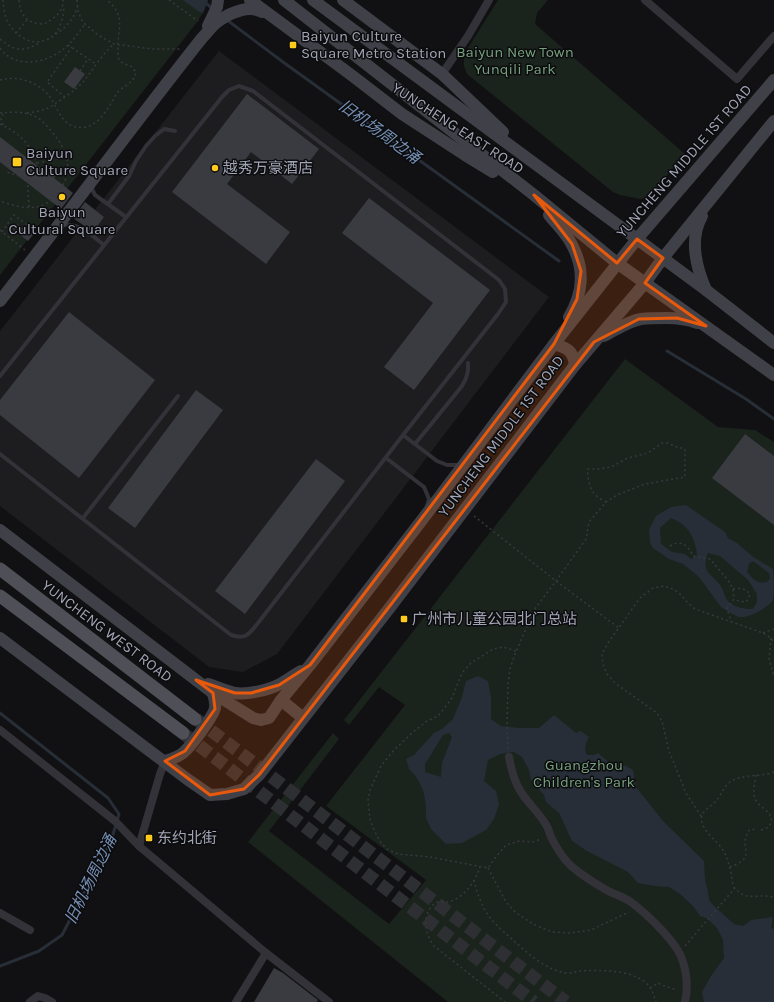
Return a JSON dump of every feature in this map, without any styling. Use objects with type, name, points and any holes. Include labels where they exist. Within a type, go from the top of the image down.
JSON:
[{"type":"main road","points":[[202,38],[214,16],[218,0]]},
{"type":"main road","name":"YUNCHENG EAST ROAD","points":[[284,0],[618,263],[774,375]]},
{"type":"main road","name":"YUNCHENG EAST ROAD","points":[[313,0],[663,258],[774,343]]},
{"type":"main road","name":"YUNCHENG EAST ROAD","points":[[343,0],[442,74],[548,173]]},
{"type":"main road","points":[[0,301],[202,38],[219,20],[247,5]]},
{"type":"main road","name":"YUNCHENG EAST ROAD","points":[[247,5],[251,8],[260,10],[281,23],[402,114],[465,155],[534,196]]},
{"type":"main road","name":"YUNCHENG MIDDLE 1ST ROAD","points":[[0,530],[213,693],[253,718],[261,720],[269,718],[281,700],[426,515],[554,344],[618,263],[774,80]]},
{"type":"main road","name":"YUNCHENG MIDDLE 1ST ROAD","points":[[0,638],[210,795],[227,794],[244,788],[258,775],[388,610],[575,365],[645,283],[663,258],[774,121]]},
{"type":"main road","points":[[534,196],[572,244],[577,255],[581,271],[581,285],[578,299],[573,311],[554,344],[568,350],[574,358],[575,365]]},
{"type":"main road","points":[[706,290],[701,279],[694,243],[698,223],[713,197]]},
{"type":"main road","points":[[594,342],[622,326],[639,319],[677,318],[690,320],[706,326]]},
{"type":"main road","name":"YUNCHENG WEST ROAD","points":[[0,570],[195,719]]},
{"type":"main road","points":[[0,596],[183,733]]},
{"type":"main road","points":[[196,680],[235,693],[251,693],[279,685],[310,664]]},
{"type":"main road","points":[[165,761],[173,759],[185,751],[210,719],[216,703],[213,693]]},
{"type":"main road","points":[[281,700],[303,718]]},
{"type":"street","points":[[442,74],[468,36],[489,0]]},
{"type":"street","points":[[645,0],[737,79],[774,36]]},
{"type":"street","points":[[0,730],[115,821],[139,846],[266,953],[330,1002]]},
{"type":"street","points":[[509,757],[515,780],[521,792],[546,824],[559,852],[568,863],[584,877],[631,902],[648,916],[667,936],[682,959],[686,984],[685,1002]]},
{"type":"street","points":[[139,846],[165,761]]},
{"type":"street","points":[[0,913],[30,930]]},
{"type":"street","points":[[236,1002],[266,953]]},
{"type":"street","points":[[30,1002],[38,996],[52,1002]]},
{"type":"lane","points":[[0,376],[222,97],[229,90],[239,86],[253,91],[499,280],[505,289],[506,302],[498,314],[258,623],[248,635],[239,638],[231,635],[0,454]]},
{"type":"lane","points":[[108,204],[129,176],[136,161],[146,146],[155,136],[164,129],[175,131]]},
{"type":"lane","points":[[94,178],[92,189],[95,195],[126,217]]},
{"type":"lane","points":[[58,226],[71,224],[79,226],[104,245]]},
{"type":"lane","points":[[415,444],[462,386],[467,378],[469,370],[468,363]]},
{"type":"lane","points":[[83,518],[178,396]]},
{"type":"lane","points":[[403,435],[437,461],[447,465],[463,465]]},
{"type":"lane","points":[[386,458],[424,487],[429,499],[426,515]]},
{"type":"path","points":[[0,4],[2,0]]},
{"type":"path","points":[[2,0],[8,24],[16,33],[33,42],[43,41]]},
{"type":"path","points":[[19,0],[22,12],[27,20],[32,23],[44,24],[56,16],[61,11],[64,4]]},
{"type":"path","points":[[53,36],[59,28],[63,14],[63,0]]},
{"type":"path","points":[[0,39],[9,46],[21,50],[33,47],[53,36],[69,22],[77,10],[77,0]]},
{"type":"path","points":[[0,80],[9,78],[16,79],[32,83],[39,87],[49,96],[61,116],[72,127],[88,127],[96,123],[103,116],[119,91],[131,83],[135,78],[136,72],[132,67],[122,63],[119,59],[118,45],[120,20],[116,8],[107,0]]},
{"type":"path","points":[[169,0],[200,23]]},
{"type":"path","points":[[77,3],[81,18],[85,24],[98,35],[114,44],[154,49],[180,49]]},
{"type":"path","points":[[16,33],[27,20]]},
{"type":"path","points":[[0,48],[10,58],[25,63],[41,60],[57,53],[68,45],[85,24]]},
{"type":"path","points":[[0,113],[34,112],[54,104],[82,84],[96,64],[114,44]]},
{"type":"path","points":[[68,45],[96,64]]},
{"type":"path","points":[[65,97],[47,82],[72,47]]},
{"type":"path","points":[[80,71],[88,59]]},
{"type":"path","points":[[3,125],[1,119],[3,114],[6,112]]},
{"type":"path","points":[[0,201],[29,207],[36,207],[49,203],[58,193],[68,173],[67,157],[62,146],[47,126],[36,117],[27,113]]},
{"type":"path","points":[[0,124],[24,139],[36,158],[37,163],[32,172],[25,176],[7,172]]},
{"type":"path","points":[[37,163],[67,157]]},
{"type":"path","points":[[27,175],[29,207]]},
{"type":"path","points":[[58,193],[65,198]]},
{"type":"path","points":[[25,250],[1,231],[14,215],[38,233]]},
{"type":"path","points":[[509,757],[507,722],[510,669],[516,651],[534,610],[586,539],[589,522],[606,502],[617,495],[645,484],[685,477],[685,449],[667,443],[662,443],[648,453],[628,458],[611,467],[588,469],[590,485],[593,493],[606,502]]},
{"type":"path","points":[[465,508],[556,581],[619,628]]},
{"type":"path","points":[[670,546],[676,542],[679,542],[686,546],[693,556],[710,559],[728,580],[733,589],[734,599],[727,608],[731,622]]},
{"type":"path","points":[[774,643],[771,638],[763,633],[695,609],[680,594],[673,589],[664,586],[652,588],[640,598],[608,643],[602,654],[606,674],[615,683],[658,713],[662,721],[669,751],[686,793],[701,816],[705,830],[723,850],[730,867],[733,886],[740,893],[747,896],[767,895],[774,897]]},
{"type":"path","points":[[733,589],[741,588],[750,594],[746,602],[734,599]]},
{"type":"path","points":[[763,633],[774,629]]},
{"type":"path","points":[[771,638],[769,659],[774,676]]},
{"type":"path","points":[[516,651],[503,647],[493,649],[471,663],[462,673],[452,698],[438,716],[427,721],[394,750],[381,766],[370,790],[368,800],[372,826],[381,843],[387,849],[398,854],[430,857],[488,868],[506,902],[515,912],[532,924],[552,932],[570,934],[592,930],[638,908]]},
{"type":"path","points":[[701,816],[703,811],[714,802],[731,781],[774,772]]},
{"type":"path","points":[[756,776],[754,789],[755,798],[759,804],[772,816],[772,820],[766,830],[762,830]]},
{"type":"path","points":[[730,867],[744,860],[746,857],[745,842],[747,834],[749,830],[756,829]]},
{"type":"path","points":[[488,868],[506,845],[519,841],[533,842],[551,837]]},
{"type":"path","points":[[480,866],[479,872],[470,887],[454,900],[434,904],[428,912],[425,923],[426,929],[429,940],[434,946],[505,1002]]},
{"type":"path","points":[[474,880],[483,907],[490,916],[520,948],[543,964],[555,970],[567,973],[592,971],[624,973],[647,984],[652,990],[656,1002]]},
{"type":"path","points":[[679,954],[735,888]]},
{"type":"path","points":[[650,988],[658,982],[662,985],[686,993]]},
{"type":"highlighted area","points":[[534,195],[617,263],[637,239],[663,258],[645,283],[706,326],[677,318],[639,319],[594,342],[259,775],[244,789],[210,795],[165,761],[185,751],[215,709],[213,693],[196,680],[235,693],[251,693],[279,685],[310,665],[554,344],[577,299],[581,271],[572,244]]},
{"type":"shaded area","points":[[183,0],[208,0],[203,13]]},
{"type":"shaded area","points":[[219,51],[549,297],[277,654],[243,672],[209,667],[0,506],[0,331]]},
{"type":"shaded area","points":[[686,505],[725,532],[728,538],[737,543],[752,556],[773,569],[773,600],[771,603],[758,612],[748,616],[736,616],[721,607],[699,577],[683,564],[669,559],[653,548],[650,543],[649,530],[656,516],[671,507]],"holes":[[[671,518],[686,528],[693,538],[697,555],[691,559],[685,554],[672,552],[661,544],[660,528]],[[708,553],[720,556],[748,580],[757,594],[757,602],[753,609],[737,607],[728,601],[722,588],[709,573],[706,560]],[[753,561],[769,573],[770,579],[767,582],[760,582],[756,580],[747,572],[749,564]]]},
{"type":"shaded area","points":[[478,676],[488,681],[491,698],[491,719],[501,726],[539,728],[554,715],[576,733],[581,731],[589,737],[585,750],[587,755],[594,755],[598,753],[612,765],[614,762],[633,770],[636,787],[663,821],[704,861],[705,879],[709,900],[713,905],[734,924],[743,926],[751,920],[773,917],[771,928],[774,929],[774,1002],[704,1002],[702,992],[724,958],[723,940],[717,928],[708,919],[700,916],[693,906],[680,894],[669,887],[638,883],[628,872],[587,851],[572,841],[559,813],[546,802],[544,795],[531,780],[529,770],[522,757],[514,752],[500,754],[488,760],[484,781],[496,791],[499,804],[494,819],[486,830],[462,843],[446,844],[431,829],[426,818],[426,805],[423,790],[417,778],[409,769],[406,759],[414,755],[434,733],[442,729],[453,719],[462,697],[466,681]],"holes":[[[449,733],[452,737],[442,763],[441,777],[425,772],[425,764],[443,735]]]},
{"type":"green space","name":"Baiyun Culture Square","points":[[0,0],[208,0],[203,13],[197,22],[0,275]]},
{"type":"green space","name":"Baiyun New Town Yunqili Park","points":[[498,0],[548,0],[537,13],[535,24],[685,154],[649,197],[640,199],[613,192],[467,74],[464,66],[464,60],[468,48]]},
{"type":"green space","name":"Guangzhou Children's Park","points":[[625,359],[718,427],[755,430],[774,442],[774,1002],[448,1002],[248,842],[333,733],[339,739],[269,831],[389,924],[426,880],[326,806],[405,705],[379,687],[349,725],[344,720]]},
{"type":"building","points":[[75,67],[85,74],[74,89],[64,82]]},
{"type":"building","name":"越秀万豪酒店","points":[[247,94],[319,149],[292,184],[251,152],[227,184],[290,232],[266,264],[172,192]]},
{"type":"building","name":"Baiyun Cultural Square","points":[[0,137],[48,174],[50,170],[56,175],[54,178],[73,193],[61,209],[0,162]]},
{"type":"building","points":[[369,198],[490,290],[414,390],[384,367],[433,303],[342,233]]},
{"type":"building","points":[[85,202],[104,217],[93,232],[73,218]]},
{"type":"building","points":[[17,224],[33,235],[28,241],[13,229]]},
{"type":"building","points":[[69,312],[155,380],[79,478],[0,415],[0,400]]},
{"type":"building","points":[[196,390],[223,410],[135,528],[108,508]]},
{"type":"building","points":[[745,434],[774,456],[774,525],[712,478]]},
{"type":"building","points":[[316,459],[345,481],[245,614],[215,591]]},
{"type":"building","points":[[274,968],[283,973],[318,1000],[317,1002],[254,1002]]},
{"type":"waterway","name":"旧机场周边涌","points":[[202,0],[213,9]]},
{"type":"waterway","name":"旧机场周边涌","points":[[227,20],[559,261]]},
{"type":"waterway","name":"旧机场周边涌","points":[[667,351],[746,399],[774,419]]},
{"type":"waterway","name":"旧机场周边涌","points":[[0,713],[108,798],[119,814],[111,841],[62,935],[39,951],[0,966]]},
{"type":"tunnel","points":[[196,719],[566,1002]]},
{"type":"tunnel","points":[[184,734],[534,1002]]},
{"type":"place","name":"Baiyun Culture Square Metro Station","points":[[293,45]]},
{"type":"place","name":"Baiyun Culture Square","points":[[17,162]]},
{"type":"place","name":"越秀万豪酒店","points":[[215,168]]},
{"type":"place","name":"Baiyun Cultural Square","points":[[62,197]]},
{"type":"place","name":"广州市儿童公园北门总站","points":[[404,619]]},
{"type":"place","name":"东约北街","points":[[149,838]]}]
